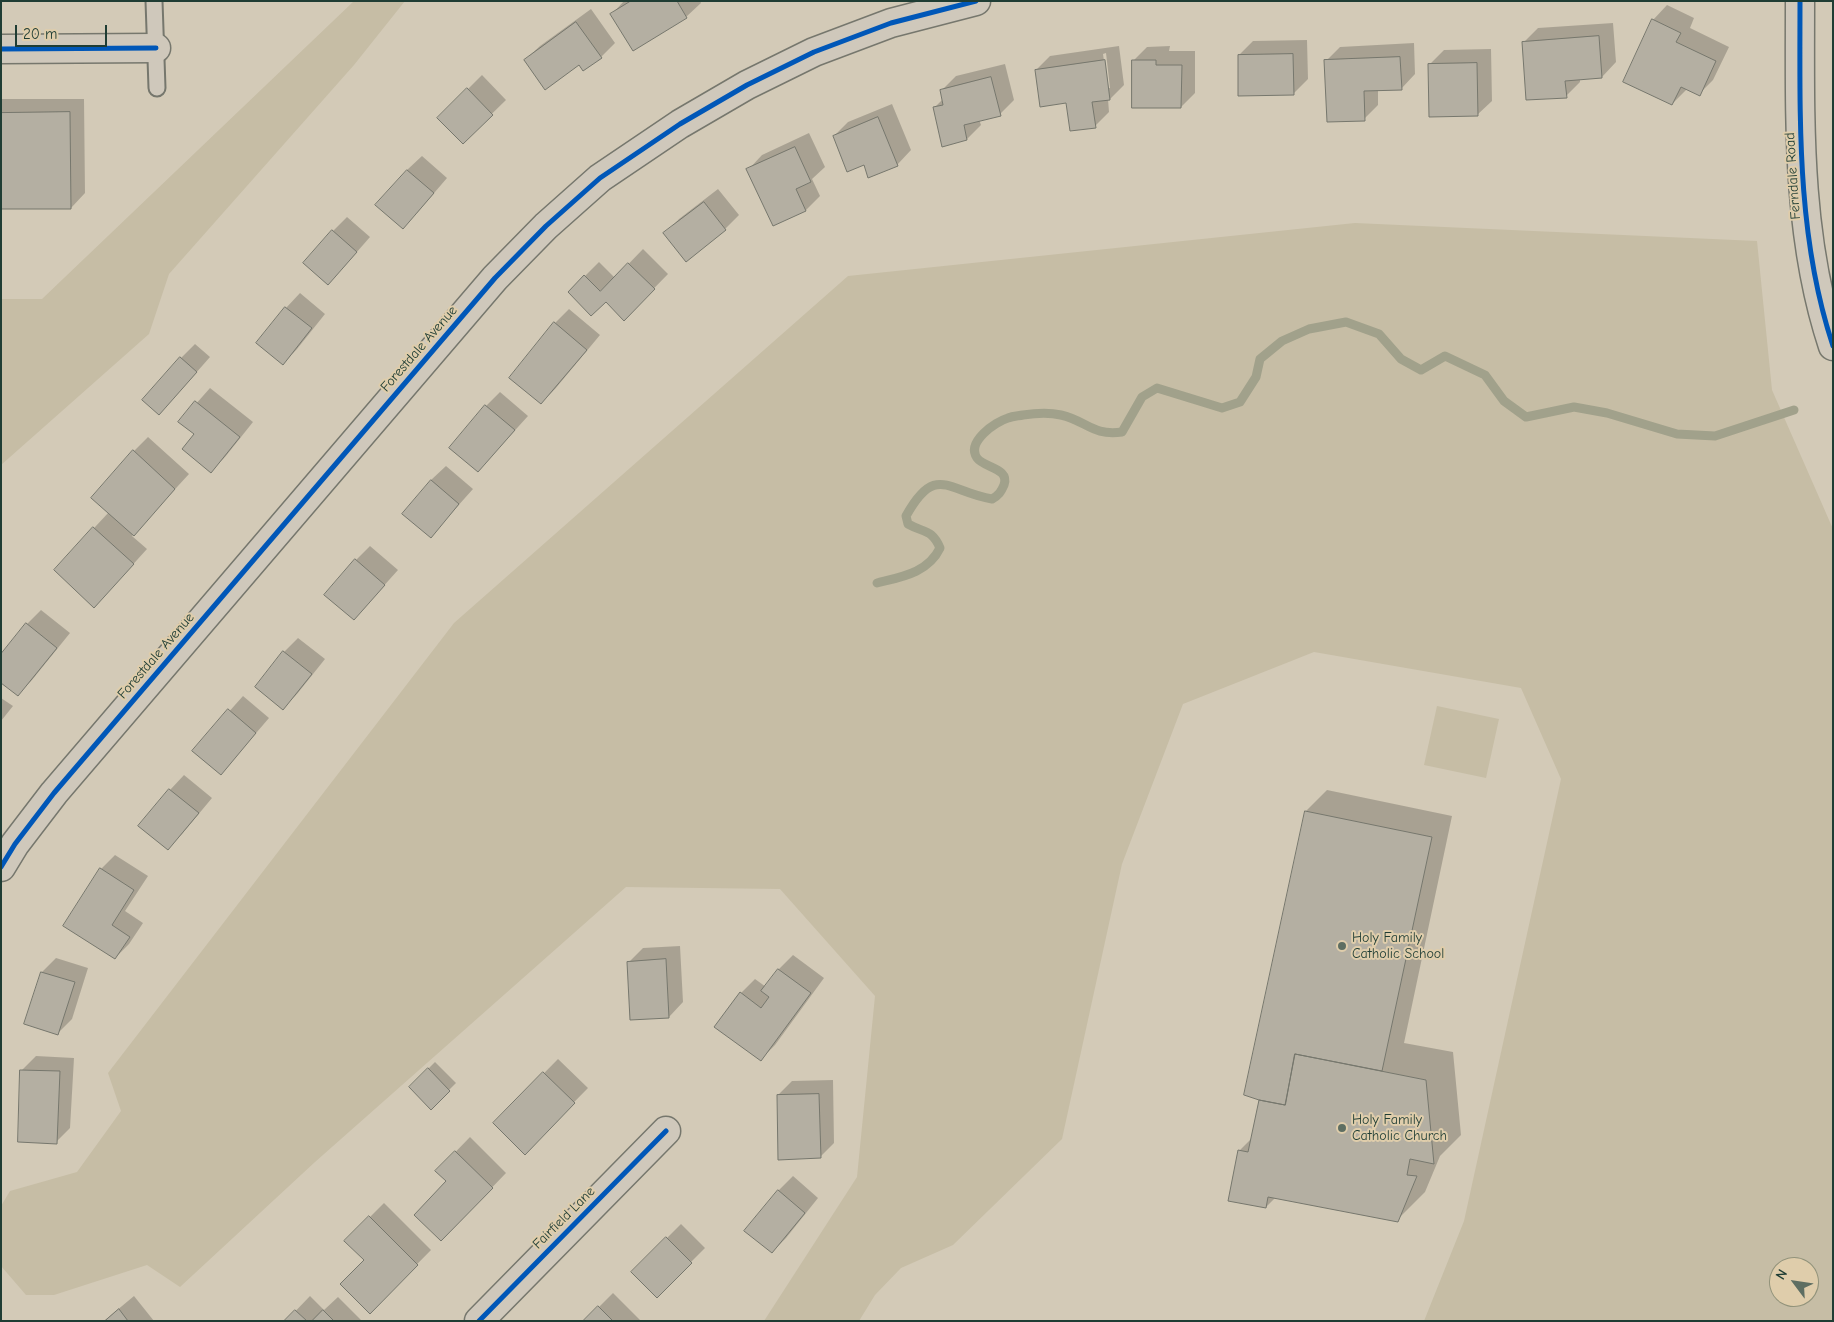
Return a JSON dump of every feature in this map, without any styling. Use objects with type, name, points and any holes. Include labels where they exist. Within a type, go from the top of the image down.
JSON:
[{"type":"street","name":"Forestdale Avenue","points":[[1,868],[15,844],[54,793],[488,286],[546,226],[593,184],[680,124],[747,85],[814,52],[891,23],[976,1]]},
{"type":"street","name":"Ferndale Road","points":[[1800,1],[1801,129],[1804,202],[1812,259],[1833,346]]},
{"type":"street","points":[[1,49],[156,48]]},
{"type":"street","name":"Fairfield Lane","points":[[479,1321],[666,1131]]},
{"type":"lane","points":[[154,1],[157,88]]},
{"type":"shaded area","points":[[354,1],[405,1],[354,65],[169,274],[149,334],[1,465],[1,299],[42,299]]},
{"type":"shaded area","points":[[1355,223],[1757,241],[1772,390],[1833,529],[1833,1321],[1424,1321],[1464,1221],[1561,779],[1521,688],[1314,652],[1183,704],[1122,864],[1062,1139],[953,1245],[901,1268],[875,1295],[859,1321],[764,1321],[857,1177],[875,996],[780,889],[626,887],[315,1162],[180,1287],[147,1265],[54,1295],[26,1295],[1,1266],[1,1206],[10,1191],[77,1172],[121,1111],[108,1073],[454,623],[848,276]]},
{"type":"shaded area","points":[[1437,706],[1499,719],[1486,778],[1424,765]]},
{"type":"building","points":[[631,1],[677,1],[687,18],[633,51],[610,14]]},
{"type":"building","points":[[1652,19],[1681,33],[1676,42],[1716,61],[1700,96],[1681,87],[1672,105],[1623,82]]},
{"type":"building","points":[[576,22],[602,58],[583,71],[579,65],[545,90],[524,60]]},
{"type":"building","points":[[1599,36],[1602,78],[1565,81],[1567,98],[1526,100],[1522,42]]},
{"type":"building","points":[[1293,54],[1294,95],[1238,96],[1238,55]]},
{"type":"building","points":[[1400,57],[1402,90],[1364,91],[1365,121],[1327,122],[1324,60]]},
{"type":"building","points":[[1105,60],[1110,100],[1092,102],[1096,128],[1070,131],[1066,103],[1040,107],[1035,70]]},
{"type":"building","points":[[1132,60],[1156,60],[1156,65],[1182,65],[1181,108],[1132,108]]},
{"type":"building","points":[[1477,63],[1478,116],[1429,117],[1428,64]]},
{"type":"building","points":[[991,77],[1001,116],[964,125],[967,140],[942,147],[933,107],[943,105],[940,90]]},
{"type":"building","points":[[467,88],[493,115],[463,144],[437,118]]},
{"type":"building","points":[[70,112],[71,209],[1,209],[1,113]]},
{"type":"building","points":[[878,117],[898,166],[868,178],[864,165],[847,172],[833,136]]},
{"type":"building","points":[[795,147],[811,182],[796,189],[806,211],[773,226],[746,169]]},
{"type":"building","points":[[407,170],[434,193],[403,229],[375,205]]},
{"type":"building","points":[[704,202],[726,230],[686,262],[663,233]]},
{"type":"building","points":[[332,230],[357,252],[328,285],[303,263]]},
{"type":"building","points":[[628,263],[655,289],[624,321],[606,302],[591,316],[568,292],[584,275],[600,291]]},
{"type":"building","points":[[285,307],[312,328],[283,365],[256,343]]},
{"type":"building","points":[[554,322],[587,350],[541,404],[509,378]]},
{"type":"building","points":[[180,357],[197,372],[159,415],[142,400]]},
{"type":"building","points":[[195,401],[240,437],[211,473],[182,449],[194,434],[178,422]]},
{"type":"building","points":[[485,405],[515,430],[478,472],[449,448]]},
{"type":"building","points":[[133,450],[175,489],[134,536],[91,498]]},
{"type":"building","points":[[431,480],[459,504],[431,538],[402,514]]},
{"type":"building","points":[[93,527],[134,564],[94,608],[54,570]]},
{"type":"building","points":[[355,559],[385,585],[354,620],[324,595]]},
{"type":"building","points":[[26,623],[57,648],[18,696],[1,683],[1,654]]},
{"type":"building","points":[[283,651],[312,674],[283,710],[255,687]]},
{"type":"building","points":[[228,709],[256,733],[221,775],[192,751]]},
{"type":"building","points":[[169,789],[199,813],[168,850],[138,826]]},
{"type":"building","name":"Holy Family Catholic School","points":[[1305,811],[1432,837],[1382,1071],[1295,1054],[1285,1105],[1244,1095]]},
{"type":"building","points":[[100,868],[134,890],[112,925],[130,937],[115,959],[63,926]]},
{"type":"building","points":[[666,959],[669,1018],[630,1020],[627,962]]},
{"type":"building","points":[[778,969],[811,993],[761,1061],[714,1027],[740,992],[761,1008],[769,997],[761,991]]},
{"type":"building","points":[[41,972],[75,982],[58,1035],[24,1024]]},
{"type":"building","name":"Holy Family Catholic Church","points":[[1295,1054],[1426,1080],[1434,1164],[1410,1159],[1407,1175],[1417,1176],[1398,1222],[1268,1197],[1266,1208],[1228,1201],[1238,1150],[1248,1152],[1259,1100],[1285,1105]]},
{"type":"building","points":[[428,1068],[450,1091],[431,1110],[409,1087]]},
{"type":"building","points":[[20,1070],[60,1071],[57,1144],[18,1142]]},
{"type":"building","points":[[543,1072],[575,1103],[525,1155],[493,1123]]},
{"type":"building","points":[[819,1094],[821,1158],[778,1160],[777,1095]]},
{"type":"building","points":[[455,1151],[493,1188],[441,1241],[414,1215],[446,1181],[435,1171]]},
{"type":"building","points":[[778,1190],[805,1213],[772,1253],[744,1231]]},
{"type":"building","points":[[369,1216],[418,1265],[370,1314],[340,1284],[364,1260],[344,1241]]},
{"type":"building","points":[[666,1237],[692,1263],[657,1298],[631,1272]]},
{"type":"building","points":[[598,1306],[613,1321],[583,1321]]},
{"type":"building","points":[[119,1309],[128,1321],[105,1321]]},
{"type":"building","points":[[295,1310],[307,1321],[284,1321]]},
{"type":"building","points":[[323,1310],[334,1321],[312,1321]]},
{"type":"waterway","points":[[877,583],[913,573],[928,563],[940,548],[931,534],[908,524],[906,516],[917,499],[926,490],[935,485],[944,485],[992,499],[1000,493],[1004,485],[1005,479],[1003,475],[977,458],[975,446],[990,428],[1002,420],[1014,416],[1051,413],[1070,418],[1103,432],[1122,432],[1142,397],[1157,388],[1222,408],[1240,402],[1256,377],[1260,359],[1282,341],[1309,329],[1346,322],[1379,334],[1401,359],[1421,370],[1445,356],[1485,375],[1504,401],[1526,417],[1574,407],[1607,413],[1677,434],[1715,436],[1794,410]]},
{"type":"cycle path","points":[[1,867],[15,844],[54,793],[495,278],[546,226],[600,178],[680,124],[747,85],[814,52],[891,23],[976,1]]},
{"type":"cycle path","points":[[1800,1],[1801,131],[1806,218],[1821,304],[1833,346]]},
{"type":"cycle path","points":[[1,49],[156,48]]},
{"type":"cycle path","points":[[479,1321],[666,1131]]},
{"type":"place","name":"Holy Family Catholic School","points":[[1342,946]]},
{"type":"place","name":"Holy Family Catholic Church","points":[[1342,1128]]}]
